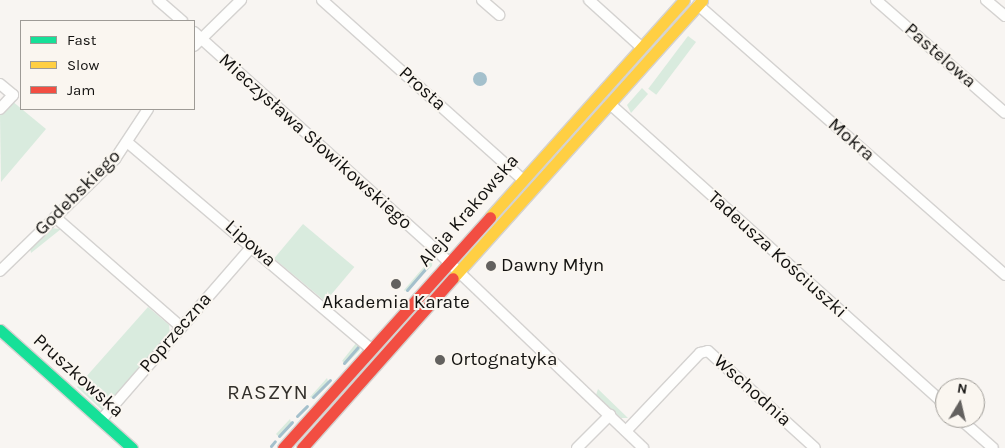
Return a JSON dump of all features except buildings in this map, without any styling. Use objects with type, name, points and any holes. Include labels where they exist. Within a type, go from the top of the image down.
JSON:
[{"type":"main road","name":"Aleja Krakowska","points":[[283,448],[521,178],[684,0]]},
{"type":"main road","name":"Aleja Krakowska","points":[[302,448],[700,2]]},
{"type":"main road","name":"Pruszkowska","points":[[0,330],[132,448]]},
{"type":"street","points":[[158,0],[181,20]]},
{"type":"street","points":[[198,43],[241,0]]},
{"type":"street","name":"Prosta","points":[[322,0],[521,178]]},
{"type":"street","points":[[482,0],[499,15]]},
{"type":"street","points":[[589,0],[641,47]]},
{"type":"street","name":"Pastelowa","points":[[876,0],[1005,113]]},
{"type":"street","points":[[986,0],[1005,16]]},
{"type":"street","name":"Mokra","points":[[700,2],[1005,274]]},
{"type":"street","name":"Mieczysława Słowikowskiego","points":[[198,43],[447,261],[643,448]]},
{"type":"street","points":[[0,84],[13,95],[0,109]]},
{"type":"street","name":"Tadeusza Kościuszki","points":[[610,104],[935,396]]},
{"type":"street","name":"Godebskiego","points":[[0,271],[127,142],[147,110]]},
{"type":"street","name":"Lipowa","points":[[127,142],[252,246],[370,349]]},
{"type":"street","points":[[55,217],[181,327]]},
{"type":"street","name":"Poprzeczna","points":[[101,420],[252,246]]},
{"type":"street","name":"Wschodnia","points":[[626,431],[700,353],[708,351],[816,448]]},
{"type":"street","points":[[577,448],[610,415]]},
{"type":"street","points":[[970,428],[992,448]]},
{"type":"green space","points":[[688,36],[696,42],[656,95],[648,89]]},
{"type":"green space","points":[[642,88],[648,94],[631,113],[627,105]]},
{"type":"green space","points":[[12,101],[20,108],[20,110],[23,110],[46,129],[1,182],[0,115]]},
{"type":"green space","points":[[303,224],[354,267],[325,302],[274,258]]},
{"type":"green space","points":[[50,228],[61,229],[31,253],[30,248]]},
{"type":"green space","points":[[433,256],[432,266],[405,291],[404,290]]},
{"type":"green space","points":[[148,307],[169,325],[170,334],[102,410],[77,387]]},
{"type":"green space","points":[[357,342],[360,350],[346,364],[342,361]]},
{"type":"green space","points":[[327,378],[329,384],[314,399],[310,397]]},
{"type":"green space","points":[[598,389],[628,418],[621,418],[596,395]]},
{"type":"green space","points":[[290,419],[292,425],[280,438],[276,434]]},
{"type":"water","points":[[480,72],[485,74],[487,79],[485,84],[480,86],[475,84],[473,79],[475,74]]},
{"type":"waterway","points":[[407,290],[427,267]]},
{"type":"waterway","points":[[344,363],[358,347]]},
{"type":"waterway","points":[[313,397],[330,380]]},
{"type":"waterway","points":[[297,416],[307,406]]},
{"type":"waterway","points":[[279,436],[292,422]]},
{"type":"waterway","points":[[271,446],[275,441]]},
{"type":"traffic: fast","points":[[0,330],[132,448]]},
{"type":"traffic: slow","points":[[490,217],[684,0]]},
{"type":"traffic: slow","points":[[453,278],[702,0]]},
{"type":"traffic: jam","points":[[283,448],[490,217]]},
{"type":"traffic: jam","points":[[302,448],[453,278]]},
{"type":"place","name":"Dawny Młyn","points":[[491,266]]},
{"type":"place","name":"Akademia Karate","points":[[396,284]]},
{"type":"place","name":"Ortognatyka","points":[[440,360]]},
{"type":"district","name":"RASZYN","points":[[268,392]]}]
